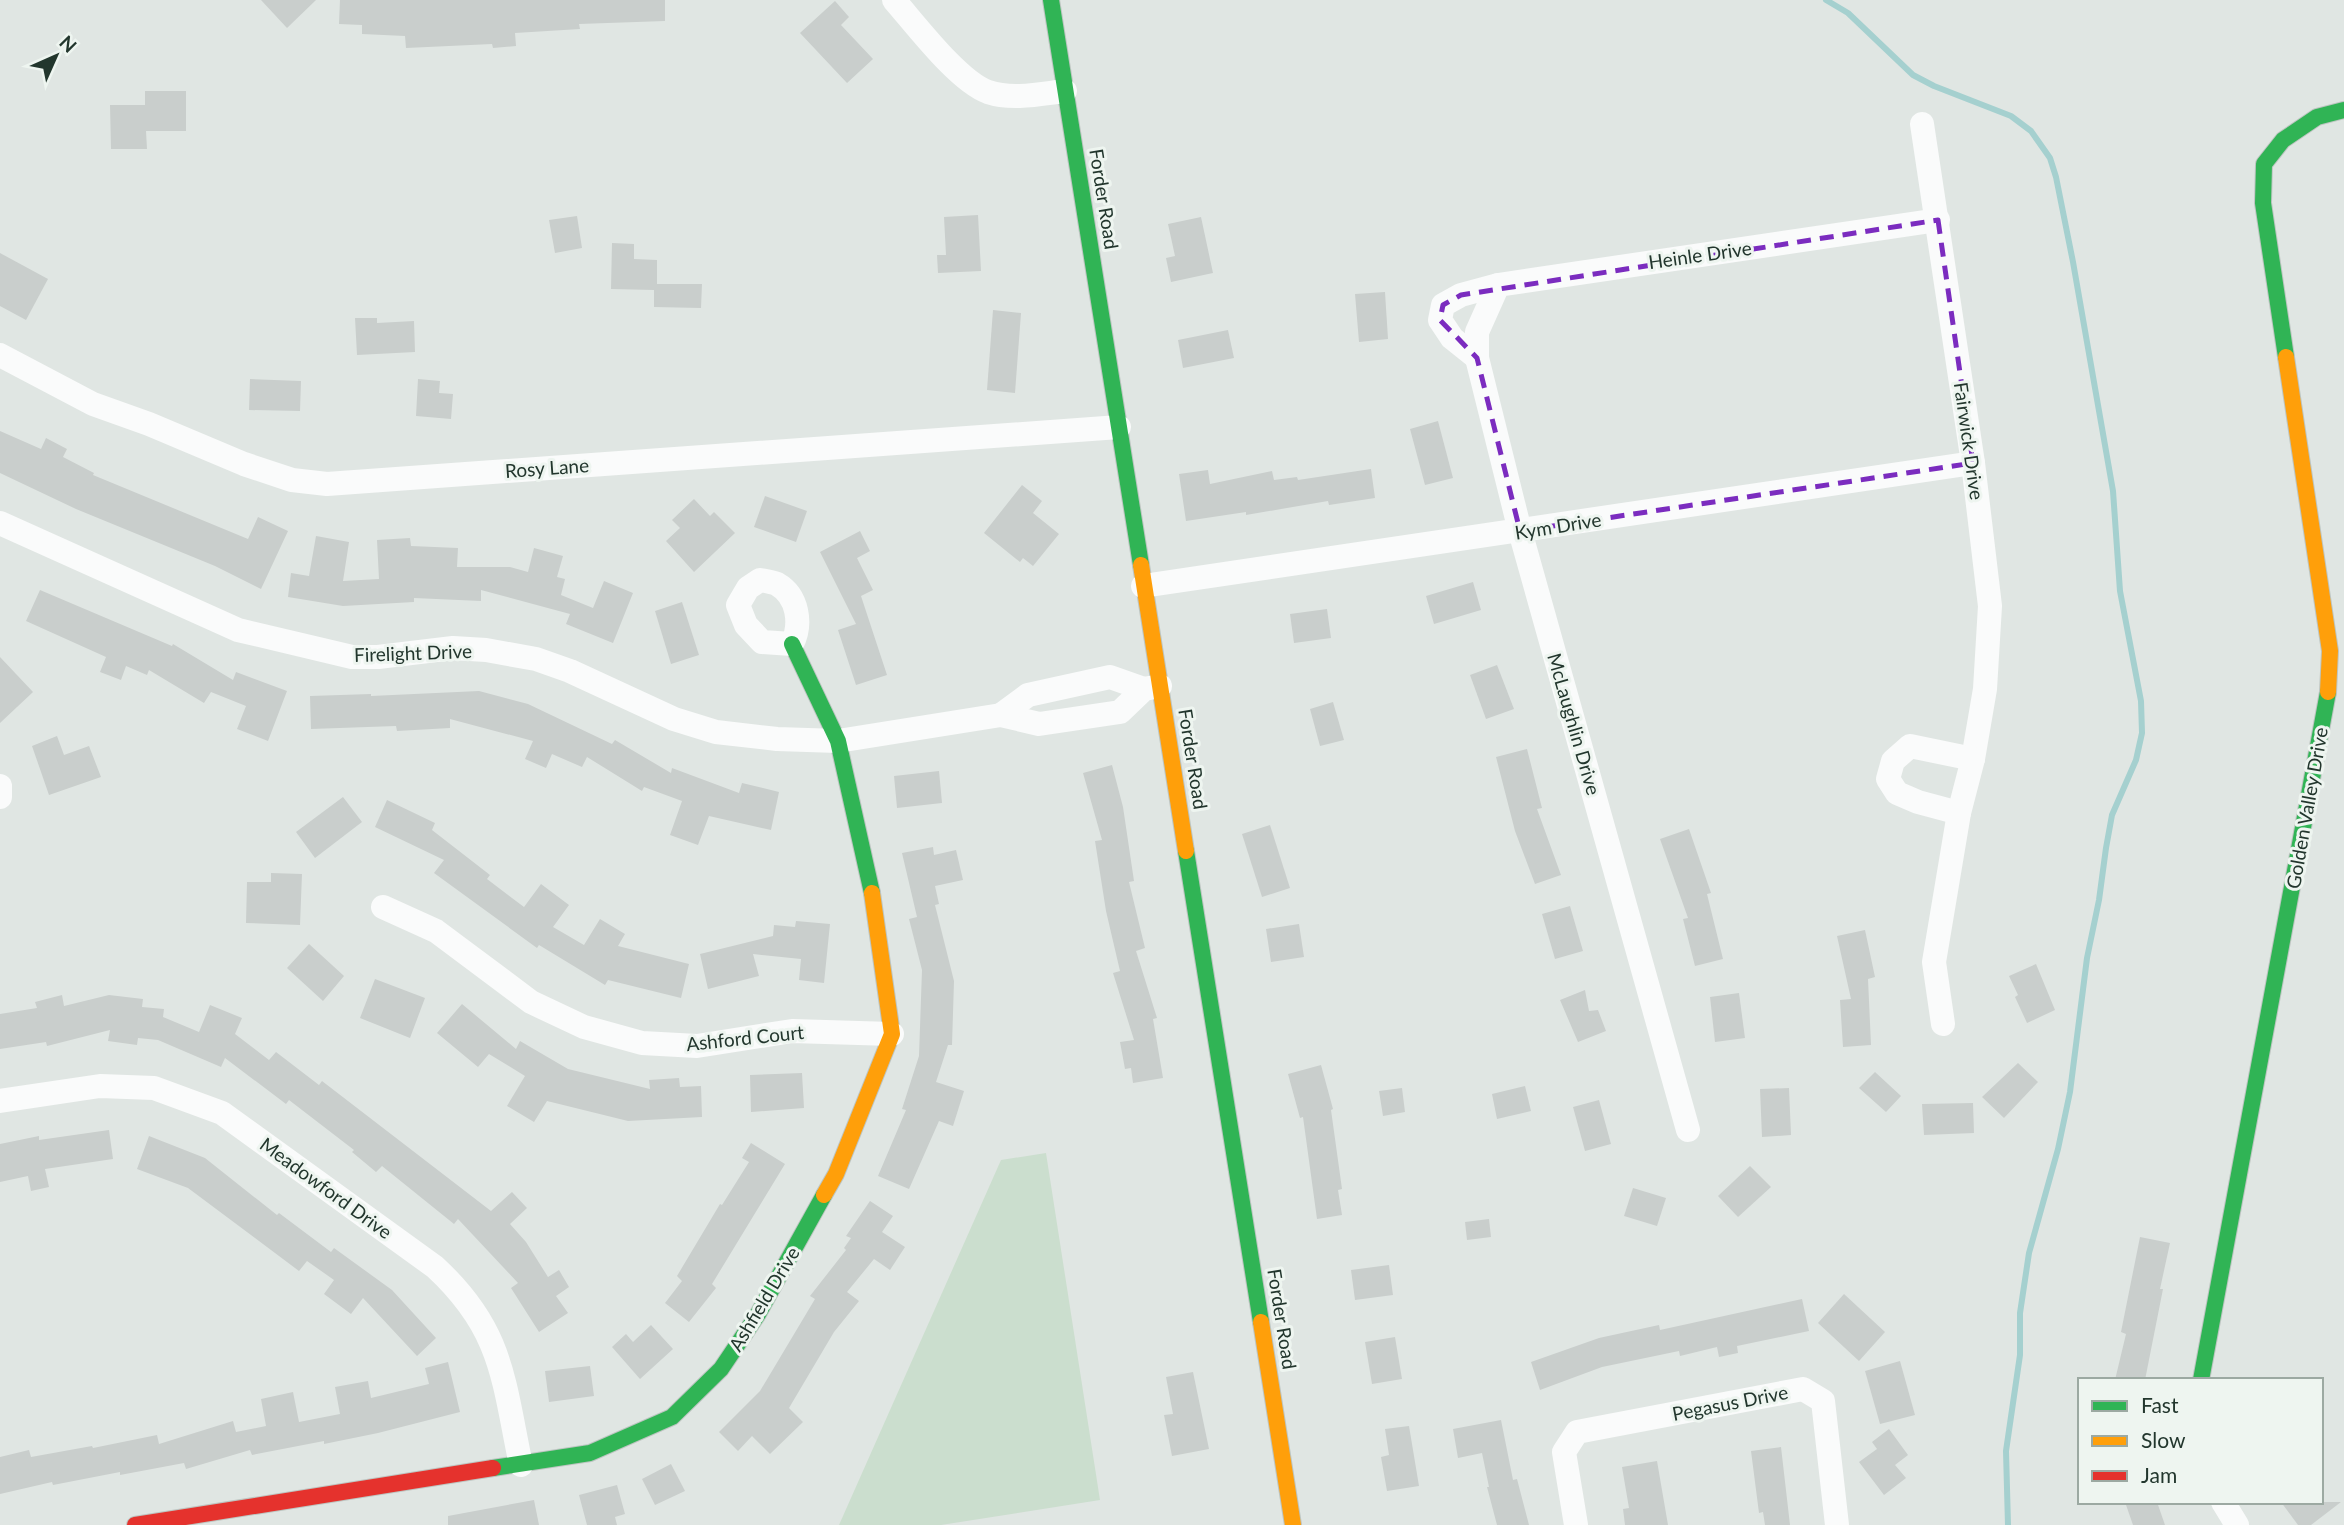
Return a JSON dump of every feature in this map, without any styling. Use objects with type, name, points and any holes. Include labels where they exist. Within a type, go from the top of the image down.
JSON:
[{"type":"street","points":[[894,0],[969,82],[989,92],[1019,96],[1065,91]]},
{"type":"street","name":"Forder Road","points":[[1051,0],[1143,586],[1152,688],[1293,1525]]},
{"type":"street","name":"Golden Valley Drive","points":[[2201,1378],[2328,690],[2330,650],[2263,203],[2264,164],[2283,140],[2317,117],[2344,110]]},
{"type":"street","name":"Fairwick Drive","points":[[1922,124],[1973,463],[1990,606],[1985,689],[1973,759],[1959,813],[1934,962],[1943,1024]]},
{"type":"street","name":"Heinle Drive","points":[[1476,358],[1452,338],[1440,320],[1443,305],[1461,295],[1498,285],[1938,220]]},
{"type":"street","name":"McLaughlin Drive","points":[[1498,285],[1477,332],[1476,358],[1520,531],[1688,1130]]},
{"type":"street","name":"Rosy Lane","points":[[0,355],[93,404],[244,464],[292,480],[327,484],[1119,427]]},
{"type":"street","name":"Kym Drive","points":[[1143,586],[1973,463]]},
{"type":"street","name":"Firelight Drive","points":[[0,523],[239,630],[352,657],[378,657],[453,648],[536,659],[570,671],[695,727],[716,732],[778,740],[838,741],[1001,715],[1039,723],[1120,712],[1152,688]]},
{"type":"street","name":"Ashfield Drive","points":[[135,1525],[590,1453],[672,1416],[721,1369],[758,1314],[836,1174],[892,1034],[873,897],[838,741],[792,644]]},
{"type":"street","name":"Firelight Drive","points":[[1001,715],[1028,695],[1110,677],[1152,688]]},
{"type":"street","points":[[1959,813],[1918,802],[1897,793],[1888,779],[1893,761],[1910,746],[1973,759]]},
{"type":"street","points":[[0,786],[0,797]]},
{"type":"street","name":"Ashford Court","points":[[383,907],[436,931],[531,1002],[584,1027],[642,1043],[697,1046],[792,1031],[892,1034]]},
{"type":"street","name":"Meadowford Drive","points":[[0,1101],[100,1086],[153,1088],[222,1113],[435,1267],[457,1287],[479,1317],[494,1346],[501,1366],[521,1465]]},
{"type":"street","name":"Pegasus Drive","points":[[1576,1525],[1564,1452],[1577,1432],[1803,1389],[1823,1401],[1837,1525]]},
{"type":"street","points":[[2224,1504],[2237,1525]]},
{"type":"highlighted area","points":[[1938,220],[1973,463],[1520,531],[1477,358],[1440,320],[1443,305],[1461,295]]},
{"type":"green space","points":[[1046,1153],[1100,1500],[941,1525],[839,1525],[1001,1160]]},
{"type":"building","points":[[261,0],[316,0],[287,28]]},
{"type":"building","points":[[340,0],[665,0],[665,21],[579,24],[580,29],[515,33],[516,46],[493,48],[492,44],[406,48],[405,36],[362,34],[362,25],[339,24]]},
{"type":"building","points":[[835,1],[849,17],[841,25],[873,59],[847,83],[800,33]]},
{"type":"building","points":[[145,91],[186,91],[186,131],[146,131],[147,149],[111,149],[110,105],[145,105]]},
{"type":"building","points":[[978,215],[981,271],[938,273],[937,255],[946,255],[944,217]]},
{"type":"building","points":[[577,216],[582,248],[555,253],[549,220]]},
{"type":"building","points":[[1201,217],[1213,273],[1171,282],[1166,258],[1175,256],[1168,224]]},
{"type":"building","points":[[612,243],[634,244],[634,259],[657,260],[657,284],[702,284],[701,308],[654,307],[654,290],[611,289]]},
{"type":"building","points":[[0,253],[48,279],[26,320],[0,306]]},
{"type":"building","points":[[1385,292],[1388,339],[1359,342],[1355,294]]},
{"type":"building","points":[[993,310],[1021,313],[1015,393],[987,390]]},
{"type":"building","points":[[355,318],[377,318],[377,323],[414,321],[415,352],[357,355]]},
{"type":"building","points":[[1228,330],[1234,358],[1183,368],[1178,340]]},
{"type":"building","points":[[250,379],[301,381],[300,411],[249,410]]},
{"type":"building","points":[[418,379],[440,381],[439,393],[453,394],[451,419],[416,416]]},
{"type":"building","points":[[1438,421],[1453,478],[1425,485],[1410,429]]},
{"type":"building","points":[[0,431],[41,449],[46,438],[67,449],[63,457],[94,473],[93,475],[248,539],[258,517],[288,531],[261,589],[215,566],[76,509],[0,473]]},
{"type":"building","points":[[1371,469],[1375,498],[1329,505],[1328,501],[1246,515],[1246,512],[1186,521],[1179,474],[1208,470],[1210,484],[1272,471],[1274,480],[1297,477],[1298,480]]},
{"type":"building","points":[[1022,485],[1042,501],[1033,513],[1059,534],[1033,566],[1023,558],[1020,562],[984,533]]},
{"type":"building","points":[[765,496],[807,511],[796,542],[754,527]]},
{"type":"building","points":[[694,499],[710,516],[714,512],[735,533],[694,572],[666,541],[680,528],[672,520]]},
{"type":"building","points":[[860,531],[870,551],[857,558],[873,590],[861,596],[887,675],[856,685],[838,630],[856,624],[820,552]]},
{"type":"building","points":[[316,536],[349,542],[343,581],[379,579],[377,540],[410,538],[411,546],[458,548],[457,567],[510,567],[528,572],[534,548],[563,556],[557,577],[565,579],[561,595],[593,608],[604,581],[633,593],[613,643],[566,624],[570,614],[481,590],[481,601],[414,598],[414,602],[343,606],[288,597],[291,573],[309,576]]},
{"type":"building","points":[[1473,582],[1481,610],[1434,624],[1426,596]]},
{"type":"building","points":[[40,590],[172,646],[173,644],[233,680],[236,672],[287,691],[268,741],[237,729],[246,706],[211,692],[204,703],[149,670],[147,675],[126,666],[121,680],[100,672],[106,657],[26,621]]},
{"type":"building","points":[[682,602],[699,655],[671,664],[655,611]]},
{"type":"building","points":[[1327,609],[1331,638],[1294,643],[1290,614]]},
{"type":"building","points":[[0,657],[33,692],[0,723]]},
{"type":"building","points":[[1497,665],[1514,709],[1486,719],[1470,675]]},
{"type":"building","points":[[479,691],[528,704],[612,744],[615,740],[671,773],[672,768],[739,793],[742,783],[779,792],[771,830],[709,816],[698,845],[670,835],[682,801],[644,787],[642,791],[587,757],[582,767],[552,754],[546,768],[525,759],[533,741],[450,719],[450,728],[397,731],[396,726],[311,729],[310,696]]},
{"type":"building","points":[[1333,702],[1344,740],[1320,746],[1310,709]]},
{"type":"building","points":[[57,736],[64,755],[89,746],[101,777],[49,795],[32,746]]},
{"type":"building","points":[[1527,749],[1542,808],[1537,809],[1561,875],[1535,884],[1515,831],[1496,757]]},
{"type":"building","points":[[1112,765],[1123,807],[1134,881],[1129,882],[1145,948],[1136,951],[1157,1018],[1153,1019],[1163,1078],[1133,1083],[1131,1068],[1125,1069],[1120,1042],[1134,1040],[1113,973],[1120,971],[1106,911],[1095,841],[1102,840],[1083,773]]},
{"type":"building","points":[[939,771],[942,803],[897,808],[894,776]]},
{"type":"building","points":[[343,797],[362,822],[315,858],[296,832]]},
{"type":"building","points":[[387,800],[435,823],[432,830],[490,875],[487,879],[524,907],[541,884],[569,905],[553,927],[584,945],[600,919],[625,934],[618,946],[689,964],[681,998],[608,980],[605,985],[539,945],[537,948],[434,873],[444,860],[375,827]]},
{"type":"building","points":[[1270,825],[1290,888],[1262,897],[1242,834]]},
{"type":"building","points":[[1689,829],[1711,893],[1707,894],[1723,959],[1695,966],[1683,919],[1688,918],[1660,839]]},
{"type":"building","points":[[933,847],[934,855],[956,850],[963,880],[935,886],[939,904],[935,905],[954,981],[952,1045],[948,1045],[936,1082],[964,1091],[953,1126],[939,1121],[909,1189],[878,1176],[906,1110],[902,1109],[919,1056],[922,970],[909,919],[917,917],[902,853]]},
{"type":"building","points":[[271,873],[302,874],[300,925],[246,923],[247,882],[271,882]]},
{"type":"building","points":[[1570,906],[1583,951],[1555,959],[1542,914]]},
{"type":"building","points":[[796,921],[830,924],[824,983],[799,980],[801,959],[753,954],[759,976],[708,989],[700,954],[773,936],[774,925],[795,927]]},
{"type":"building","points":[[1299,924],[1304,957],[1271,962],[1266,929]]},
{"type":"building","points":[[1865,930],[1875,977],[1868,979],[1871,1045],[1843,1047],[1840,1000],[1851,999],[1837,936]]},
{"type":"building","points":[[309,944],[344,976],[323,1001],[287,968]]},
{"type":"building","points":[[2036,964],[2055,1010],[2027,1023],[2009,976]]},
{"type":"building","points":[[375,979],[425,998],[410,1038],[360,1018]]},
{"type":"building","points":[[1585,990],[1589,1011],[1598,1010],[1606,1031],[1578,1042],[1560,1000]]},
{"type":"building","points":[[1739,993],[1745,1038],[1715,1042],[1710,997]]},
{"type":"building","points":[[62,995],[64,1006],[109,995],[143,999],[142,1007],[164,1009],[163,1017],[199,1032],[210,1005],[242,1018],[235,1034],[269,1060],[276,1052],[319,1085],[322,1081],[491,1211],[512,1192],[527,1208],[510,1224],[526,1242],[548,1277],[559,1270],[569,1287],[556,1296],[568,1313],[539,1332],[511,1288],[518,1283],[458,1219],[454,1224],[382,1166],[376,1172],[352,1152],[354,1150],[289,1100],[286,1104],[225,1058],[221,1067],[158,1040],[138,1038],[137,1045],[108,1041],[110,1030],[47,1046],[46,1042],[0,1049],[0,1014],[37,1008],[35,1002]]},
{"type":"building","points":[[462,1004],[516,1049],[520,1041],[568,1069],[650,1089],[649,1080],[679,1078],[680,1087],[701,1086],[702,1117],[628,1121],[547,1101],[534,1122],[507,1106],[525,1076],[489,1054],[478,1067],[437,1033]]},
{"type":"building","points":[[2018,1063],[2038,1082],[2004,1118],[1982,1097]]},
{"type":"building","points":[[1321,1065],[1333,1109],[1342,1189],[1338,1190],[1342,1215],[1317,1219],[1303,1117],[1300,1118],[1288,1074]]},
{"type":"building","points":[[1875,1072],[1901,1096],[1886,1112],[1859,1088]]},
{"type":"building","points":[[802,1073],[804,1108],[751,1112],[750,1075]]},
{"type":"building","points":[[1525,1086],[1531,1111],[1497,1119],[1492,1094]]},
{"type":"building","points":[[1402,1088],[1405,1112],[1383,1116],[1379,1091]]},
{"type":"building","points":[[1789,1088],[1791,1135],[1762,1137],[1760,1089]]},
{"type":"building","points":[[1599,1100],[1611,1144],[1585,1151],[1573,1107]]},
{"type":"building","points":[[1973,1103],[1974,1133],[1924,1135],[1922,1104]]},
{"type":"building","points":[[109,1130],[113,1159],[45,1169],[49,1187],[31,1191],[28,1176],[0,1182],[0,1144],[39,1136],[39,1140]]},
{"type":"building","points":[[149,1136],[205,1158],[277,1215],[279,1213],[331,1252],[334,1248],[392,1290],[436,1338],[417,1356],[363,1298],[351,1314],[324,1294],[334,1280],[307,1261],[299,1271],[188,1188],[137,1169]]},
{"type":"building","points":[[751,1143],[785,1164],[712,1284],[716,1288],[689,1322],[665,1303],[682,1281],[677,1276],[749,1162],[742,1158]]},
{"type":"building","points":[[1750,1166],[1771,1187],[1738,1217],[1718,1196]]},
{"type":"building","points":[[1633,1188],[1666,1198],[1657,1226],[1624,1216]]},
{"type":"building","points":[[870,1201],[893,1216],[882,1232],[905,1247],[890,1270],[874,1259],[847,1292],[859,1301],[834,1332],[789,1408],[803,1422],[770,1454],[752,1436],[738,1451],[719,1432],[760,1391],[815,1299],[810,1296],[846,1250],[844,1248],[851,1238],[846,1236]]},
{"type":"building","points":[[1489,1219],[1491,1237],[1467,1240],[1465,1222]]},
{"type":"building","points":[[2140,1237],[2170,1243],[2145,1378],[2115,1378],[2126,1334],[2121,1332]]},
{"type":"building","points":[[1389,1265],[1393,1295],[1355,1300],[1351,1270]]},
{"type":"building","points":[[1844,1294],[1885,1332],[1859,1361],[1818,1323]]},
{"type":"building","points":[[1802,1299],[1809,1331],[1737,1346],[1738,1353],[1719,1357],[1717,1347],[1680,1356],[1679,1351],[1602,1367],[1540,1390],[1531,1362],[1599,1338],[1659,1325],[1660,1330]]},
{"type":"building","points":[[651,1325],[673,1349],[640,1379],[612,1347],[626,1334],[633,1342]]},
{"type":"building","points":[[1395,1337],[1402,1379],[1372,1384],[1365,1342]]},
{"type":"building","points":[[1900,1361],[1915,1415],[1880,1424],[1865,1371]]},
{"type":"building","points":[[448,1362],[460,1412],[324,1444],[324,1441],[252,1455],[250,1450],[186,1469],[184,1463],[53,1485],[52,1482],[0,1494],[0,1457],[29,1450],[31,1457],[157,1435],[159,1444],[233,1421],[236,1432],[266,1426],[261,1399],[293,1392],[299,1422],[340,1414],[335,1387],[368,1381],[371,1398],[429,1384],[425,1368]]},
{"type":"building","points":[[590,1366],[594,1396],[549,1402],[545,1371]]},
{"type":"building","points":[[1193,1372],[1209,1449],[1172,1456],[1164,1415],[1173,1414],[1166,1377]]},
{"type":"building","points":[[1501,1420],[1513,1480],[1517,1479],[1529,1525],[1497,1525],[1482,1453],[1458,1458],[1453,1429]]},
{"type":"building","points":[[1409,1426],[1419,1486],[1387,1491],[1381,1457],[1389,1455],[1385,1429]]},
{"type":"building","points":[[1889,1429],[1908,1455],[1895,1465],[1906,1478],[1884,1495],[1859,1462],[1877,1449],[1872,1442]]},
{"type":"building","points":[[1781,1447],[1790,1525],[1765,1525],[1763,1512],[1759,1513],[1751,1451]]},
{"type":"building","points":[[1657,1461],[1668,1525],[1625,1525],[1623,1509],[1629,1508],[1622,1467]]},
{"type":"building","points":[[671,1464],[685,1491],[655,1505],[642,1479]]},
{"type":"building","points":[[617,1485],[625,1514],[615,1517],[617,1525],[587,1525],[579,1495]]},
{"type":"building","points":[[534,1500],[539,1525],[448,1525],[448,1516]]},
{"type":"building","points":[[2341,1502],[2311,1525],[2298,1525],[2282,1504]]},
{"type":"building","points":[[2126,1504],[2158,1504],[2165,1525],[2133,1525]]},
{"type":"waterway","points":[[1826,0],[1848,13],[1913,75],[2011,116],[2031,131],[2050,158],[2073,262],[2113,491],[2120,591],[2141,701],[2142,733],[2136,760],[2112,815],[2106,848],[2087,958],[2070,1092],[2058,1149],[2029,1253],[2020,1313],[2020,1355],[2006,1451],[2008,1525]]},
{"type":"traffic: fast","points":[[1051,0],[1141,565]]},
{"type":"traffic: fast","points":[[2286,357],[2263,203],[2264,164],[2283,140],[2317,117],[2344,110]]},
{"type":"traffic: fast","points":[[792,644],[838,741],[872,893]]},
{"type":"traffic: fast","points":[[2201,1378],[2328,692]]},
{"type":"traffic: fast","points":[[1186,851],[1261,1322]]},
{"type":"traffic: fast","points":[[493,1468],[590,1453],[672,1417],[721,1369],[758,1314],[824,1195]]},
{"type":"traffic: slow","points":[[2286,357],[2330,651],[2328,692]]},
{"type":"traffic: slow","points":[[1141,565],[1186,851]]},
{"type":"traffic: slow","points":[[824,1195],[836,1174],[892,1034],[872,893]]},
{"type":"traffic: slow","points":[[1261,1322],[1293,1525]]},
{"type":"traffic: jam","points":[[135,1525],[493,1468]]}]
